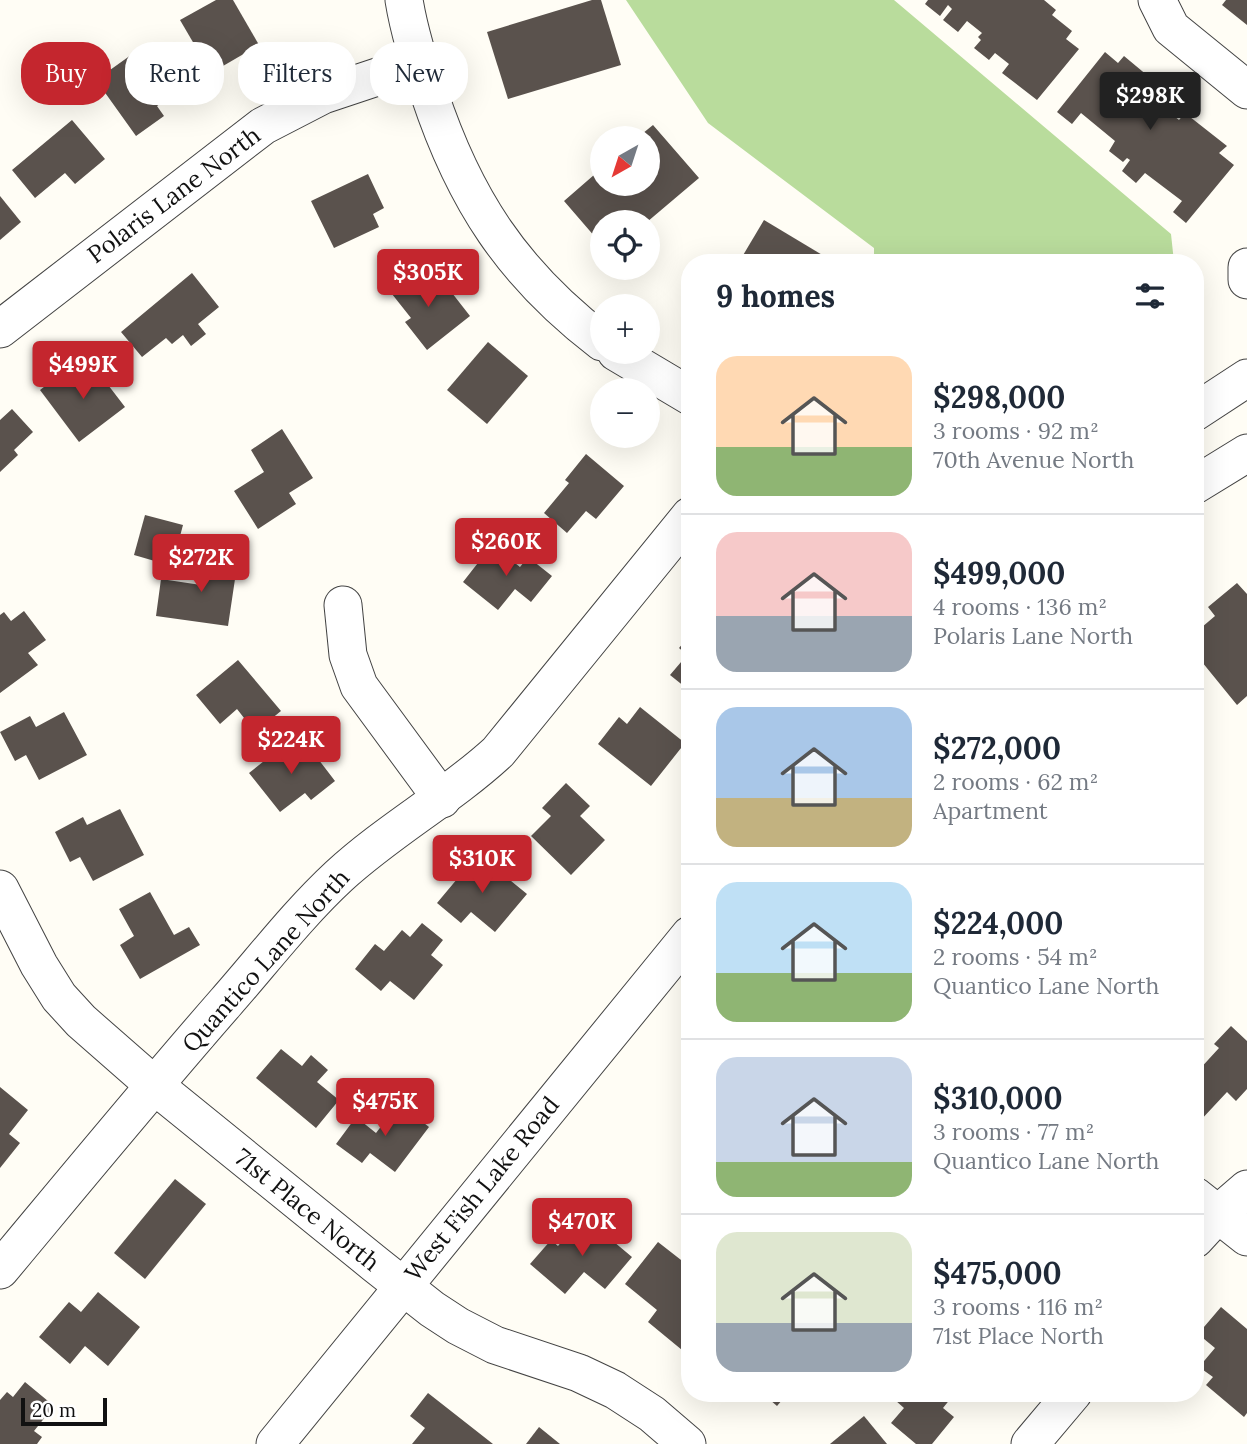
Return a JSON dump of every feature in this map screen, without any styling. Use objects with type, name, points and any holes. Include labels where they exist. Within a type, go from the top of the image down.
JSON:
[{"type":"street","points":[[404,0],[414,42]]},
{"type":"street","points":[[1157,0],[1171,28],[1247,90]]},
{"type":"street","name":"Polaris Lane North","points":[[0,329],[263,126],[323,94],[370,79]]},
{"type":"street","points":[[433,105],[458,168],[480,212],[508,253],[541,289],[590,333]]},
{"type":"street","points":[[1247,267],[1247,280]]},
{"type":"street","points":[[636,364],[681,391]]},
{"type":"street","points":[[1204,406],[1247,378]]},
{"type":"street","points":[[1204,479],[1247,453]]},
{"type":"street","name":"Quantico Lane North","points":[[0,1269],[311,903],[370,851],[442,799],[498,752],[681,527]]},
{"type":"street","points":[[343,605],[348,655],[359,686],[442,799]]},
{"type":"street","name":"71st Place North","points":[[0,889],[59,997],[81,1021],[154,1085],[403,1287],[432,1309],[495,1345],[579,1373],[615,1390],[652,1414],[687,1444]]},
{"type":"street","name":"West Fish Lake Road","points":[[275,1444],[681,946]]},
{"type":"street","points":[[1204,1215],[1247,1189]]},
{"type":"street","points":[[1204,1216],[1247,1237]]},
{"type":"street","points":[[1030,1444],[1065,1402]]},
{"type":"green space","points":[[626,0],[894,0],[1171,234],[1173,254],[874,254],[874,248],[708,123]]},
{"type":"building","points":[[216,0],[233,0],[257,42],[238,42],[238,57],[224,65],[224,42],[193,42],[180,20]]},
{"type":"building","points":[[592,0],[601,0],[621,65],[508,99],[487,32]]},
{"type":"building","points":[[928,0],[1044,0],[1056,10],[1052,15],[1072,31],[1066,39],[1079,49],[1037,100],[1002,73],[1009,64],[995,53],[989,60],[974,48],[981,40],[978,37],[982,33],[967,21],[958,32],[943,20],[952,9],[948,5],[940,16],[925,4]]},
{"type":"building","points":[[1226,0],[1247,0],[1247,25],[1222,5]]},
{"type":"building","points":[[1105,52],[1118,63],[1124,56],[1166,91],[1162,97],[1172,106],[1169,112],[1179,120],[1185,113],[1227,146],[1219,153],[1234,165],[1186,223],[1173,212],[1182,201],[1145,173],[1136,183],[1122,171],[1130,160],[1127,158],[1123,162],[1109,151],[1115,141],[1081,113],[1072,124],[1057,112]]},
{"type":"building","points":[[125,59],[125,105],[158,105],[164,116],[136,136],[111,101],[111,69]]},
{"type":"building","points":[[72,120],[105,159],[75,184],[65,173],[35,198],[12,170]]},
{"type":"building","points":[[660,133],[699,178],[660,211],[590,210],[590,231],[564,201],[590,178],[590,196],[660,196]]},
{"type":"building","points":[[368,174],[384,208],[373,214],[379,227],[334,248],[311,201]]},
{"type":"building","points":[[0,196],[21,222],[0,240]]},
{"type":"building","points":[[764,220],[821,254],[744,254]]},
{"type":"building","points":[[413,269],[432,294],[445,284],[470,316],[427,350],[405,322],[411,318],[388,289]]},
{"type":"building","points":[[192,273],[219,307],[198,324],[206,334],[191,346],[183,335],[172,344],[166,338],[142,357],[121,332]]},
{"type":"building","points":[[488,342],[528,376],[487,424],[447,390]]},
{"type":"building","points":[[92,364],[125,407],[79,442],[40,390],[62,373],[69,382]]},
{"type":"building","points":[[12,409],[33,432],[14,450],[18,455],[0,472],[0,420]]},
{"type":"building","points":[[282,429],[313,478],[289,493],[296,504],[258,529],[234,491],[264,472],[251,450]]},
{"type":"building","points":[[586,454],[624,486],[596,519],[586,511],[567,533],[544,513],[569,483],[565,480]]},
{"type":"building","points":[[145,515],[183,525],[172,566],[134,555]]},
{"type":"building","points":[[492,545],[520,567],[528,557],[552,576],[531,602],[515,589],[498,610],[463,582]]},
{"type":"building","points":[[205,554],[238,559],[228,626],[156,616],[161,579],[201,585]]},
{"type":"building","points":[[1237,583],[1247,594],[1247,696],[1237,705],[1204,664],[1204,625],[1215,616],[1208,607]]},
{"type":"building","points":[[24,611],[46,640],[28,653],[38,665],[0,693],[0,615],[4,612],[11,621]]},
{"type":"building","points":[[238,660],[281,711],[255,732],[237,709],[220,724],[196,695]]},
{"type":"building","points":[[681,662],[681,684],[670,675]]},
{"type":"building","points":[[640,707],[681,740],[681,748],[651,786],[598,744],[619,717],[627,724]]},
{"type":"building","points":[[64,712],[87,755],[39,780],[26,755],[15,761],[0,732],[30,716],[36,727]]},
{"type":"building","points":[[289,741],[303,758],[312,751],[335,781],[311,800],[305,793],[280,812],[249,773]]},
{"type":"building","points":[[566,783],[590,806],[580,816],[605,840],[571,875],[531,836],[551,816],[542,808]]},
{"type":"building","points":[[120,809],[144,855],[93,881],[80,857],[70,862],[55,832],[83,817],[87,825]]},
{"type":"building","points":[[478,854],[527,894],[495,932],[471,912],[461,923],[437,903]]},
{"type":"building","points":[[150,892],[174,935],[189,927],[200,945],[140,979],[120,945],[134,936],[119,909]]},
{"type":"building","points":[[422,923],[443,940],[431,955],[443,965],[414,1000],[390,981],[381,991],[355,969],[375,944],[384,951],[402,930],[410,937]]},
{"type":"building","points":[[1231,1026],[1247,1041],[1247,1089],[1236,1101],[1227,1092],[1204,1117],[1204,1064],[1219,1048],[1214,1044]]},
{"type":"building","points":[[281,1049],[302,1066],[311,1055],[328,1070],[317,1082],[339,1100],[316,1128],[256,1078]]},
{"type":"building","points":[[0,1087],[28,1110],[9,1134],[20,1143],[0,1168]]},
{"type":"building","points":[[399,1103],[429,1127],[395,1172],[370,1153],[362,1163],[336,1144],[356,1117],[376,1133]]},
{"type":"building","points":[[175,1179],[206,1204],[145,1279],[114,1253]]},
{"type":"building","points":[[583,1216],[632,1257],[605,1289],[584,1272],[565,1294],[530,1264],[551,1240],[558,1246]]},
{"type":"building","points":[[658,1242],[681,1260],[681,1349],[648,1322],[657,1310],[625,1284]]},
{"type":"building","points":[[98,1292],[140,1327],[108,1366],[85,1346],[70,1364],[39,1337],[69,1302],[81,1312]]},
{"type":"building","points":[[1221,1307],[1247,1329],[1247,1413],[1244,1417],[1206,1385],[1213,1377],[1204,1371],[1204,1361],[1215,1348],[1204,1339],[1204,1327]]},
{"type":"building","points":[[25,1382],[54,1406],[34,1431],[42,1437],[37,1444],[0,1444],[0,1400],[7,1392],[13,1397]]},
{"type":"building","points":[[428,1393],[493,1444],[412,1444],[425,1428],[410,1416]]},
{"type":"building","points":[[897,1402],[948,1402],[943,1408],[954,1417],[932,1444],[916,1444],[891,1423],[904,1408]]},
{"type":"building","points":[[864,1416],[887,1444],[830,1444]]},
{"type":"building","points":[[539,1427],[560,1444],[526,1444]]}]
